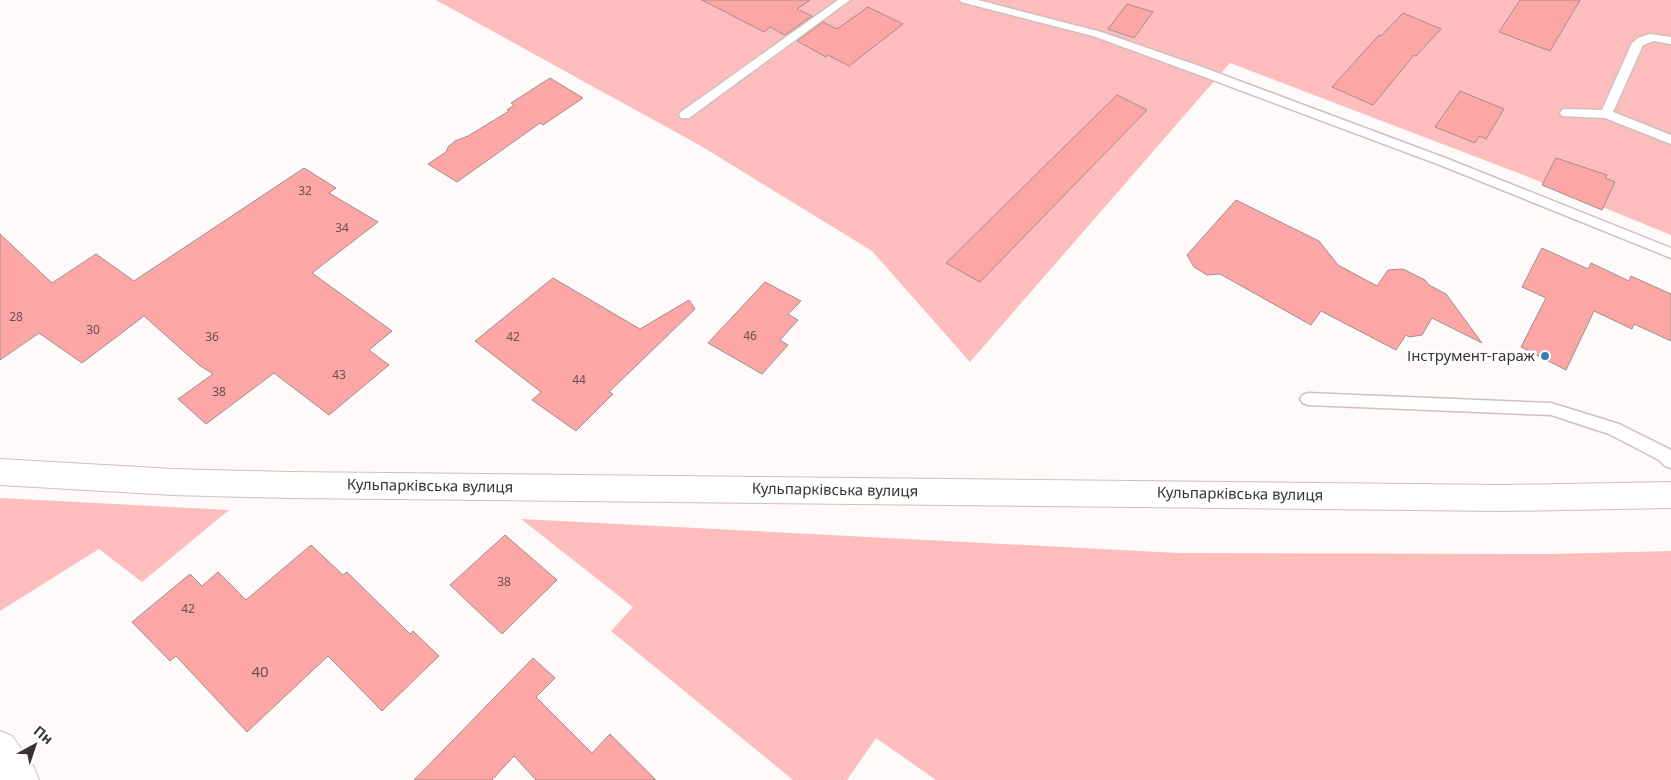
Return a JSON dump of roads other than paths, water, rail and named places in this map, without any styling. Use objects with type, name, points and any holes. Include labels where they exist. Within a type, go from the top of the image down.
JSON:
[{"type":"main road","name":"Кульпарківська вулиця","points":[[0,472],[172,482],[279,485],[1504,498],[1671,495]]},
{"type":"main road","points":[[0,748],[21,780]]},
{"type":"lane","points":[[685,114],[845,0]]},
{"type":"lane","points":[[965,0],[1097,34],[1198,70],[1444,162],[1671,253]]},
{"type":"lane","points":[[1606,114],[1638,43],[1647,37],[1671,42]]},
{"type":"lane","points":[[1566,113],[1606,114],[1671,140]]},
{"type":"lane","points":[[1308,399],[1551,409],[1614,429],[1665,455],[1671,461]]},
{"type":"place","name":"Інструмент-гараж","points":[[1545,356]]}]
